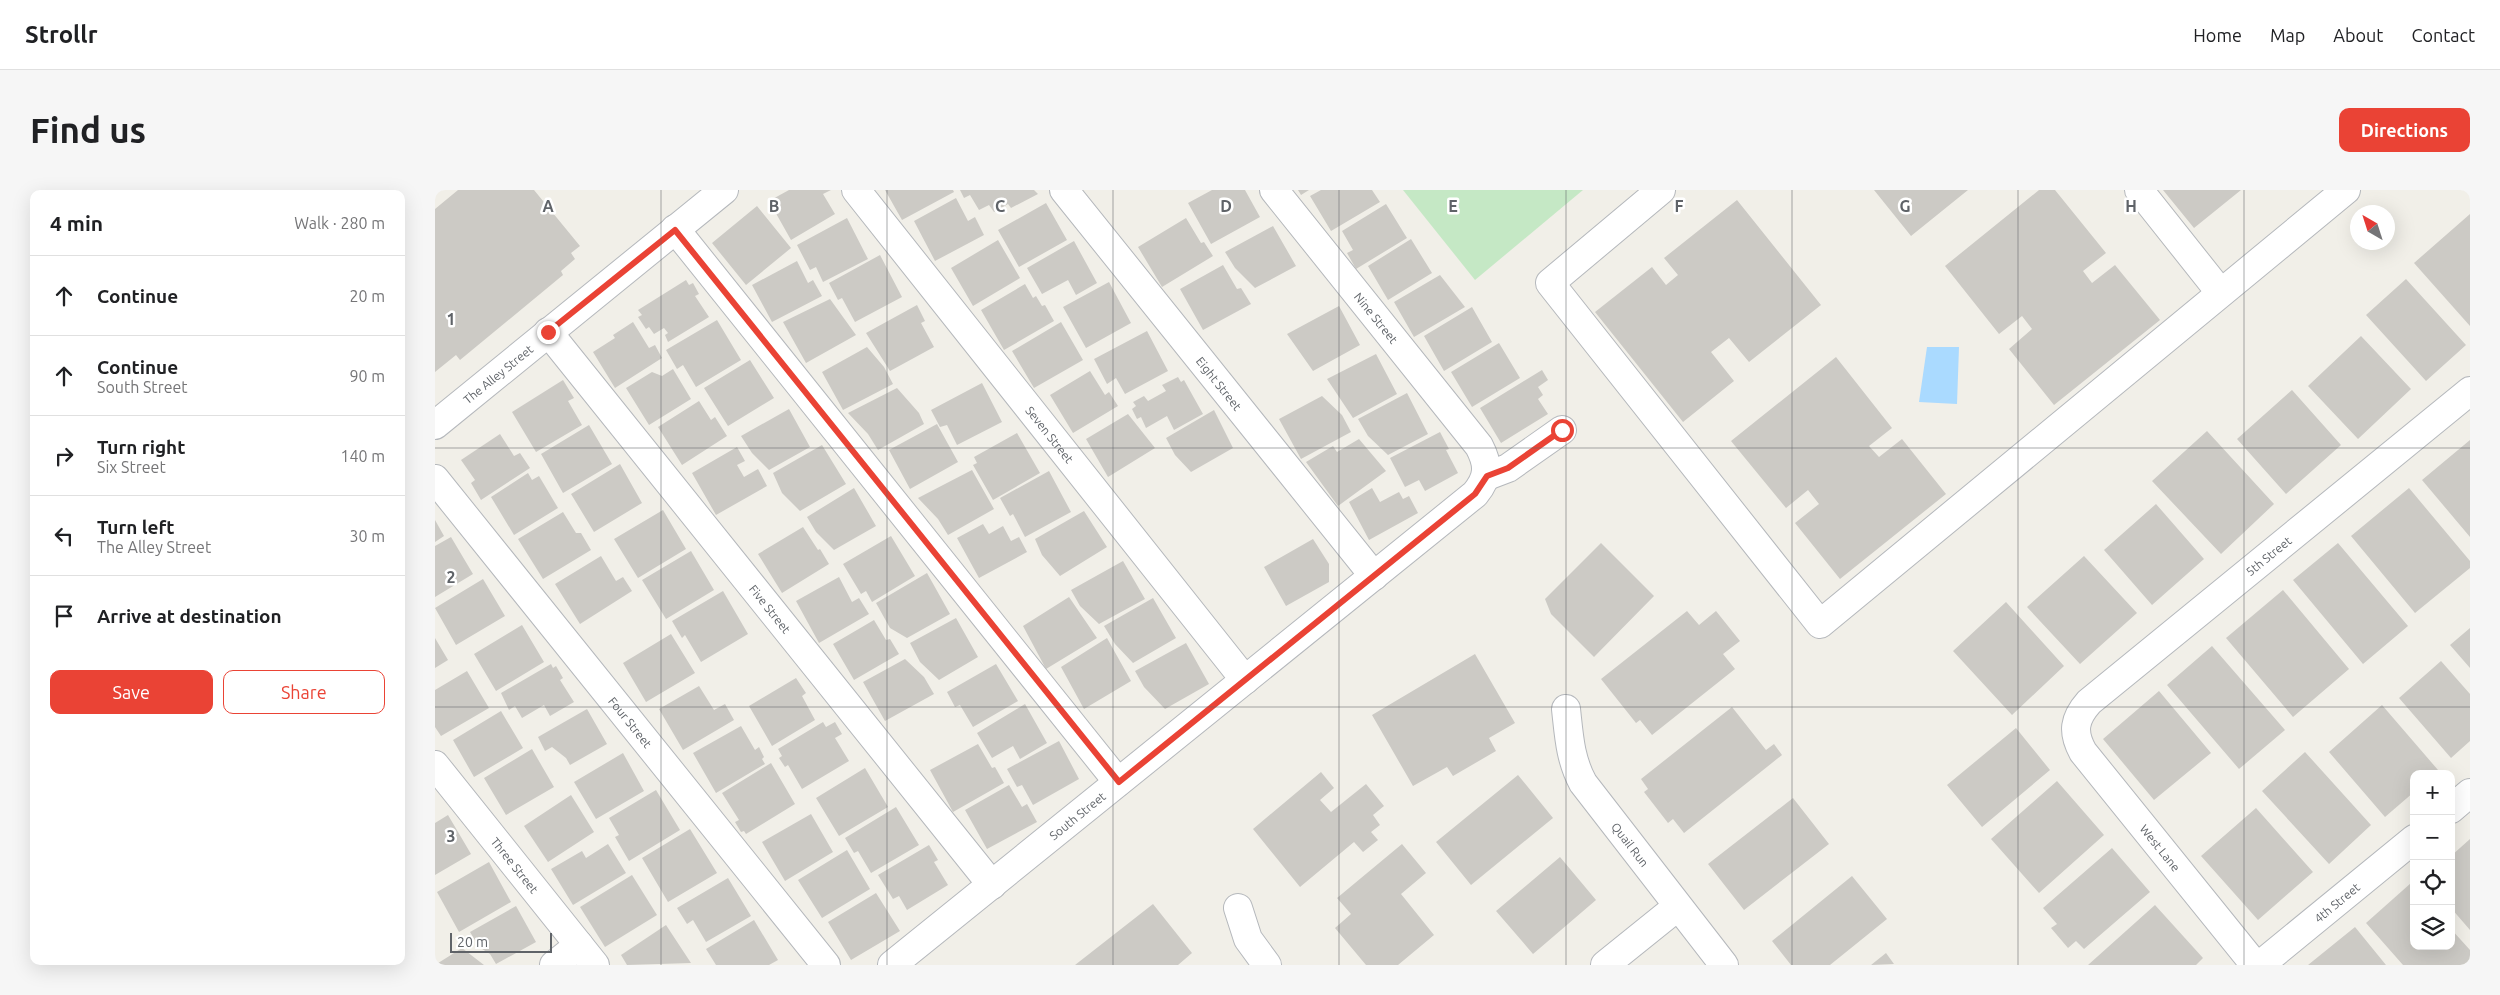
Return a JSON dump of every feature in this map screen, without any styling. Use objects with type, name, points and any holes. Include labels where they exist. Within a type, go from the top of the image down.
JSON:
[{"type":"lane","name":"The Alley Street","points":[[435,425],[724,190]]},
{"type":"lane","name":"Seven Street","points":[[856,190],[1245,680]]},
{"type":"lane","name":"Eight Street","points":[[1064,190],[1374,576]]},
{"type":"lane","name":"Nine Street","points":[[1274,190],[1479,446],[1487,465],[1487,476]]},
{"type":"lane","points":[[1661,190],[1550,283],[1820,624],[2219,292],[2346,190]]},
{"type":"lane","points":[[2139,190],[2219,292]]},
{"type":"lane","points":[[675,230],[1119,782]]},
{"type":"lane","name":"Five Street","points":[[548,332],[992,885]]},
{"type":"lane","name":"5th Street","points":[[2074,726],[2079,713],[2089,702],[2470,391]]},
{"type":"lane","points":[[1487,476],[1508,468],[1562,430]]},
{"type":"lane","name":"South Street","points":[[893,965],[1475,494],[1487,476]]},
{"type":"lane","name":"Four Street","points":[[435,479],[826,965]]},
{"type":"lane","name":"Quail Run","points":[[1566,709],[1570,751],[1574,767],[1583,783],[1677,907],[1724,965]]},
{"type":"lane","name":"West Lane","points":[[2074,726],[2076,740],[2083,752],[2255,965]]},
{"type":"lane","name":"Three Street","points":[[435,765],[587,955]]},
{"type":"lane","points":[[2455,806],[2470,793]]},
{"type":"lane","name":"4th Street","points":[[2260,965],[2410,842]]},
{"type":"lane","points":[[1605,965],[1677,907]]},
{"type":"lane","points":[[1238,908],[1248,939],[1267,965]]},
{"type":"lane","points":[[555,965],[587,955]]},
{"type":"green space","points":[[1403,190],[1583,190],[1475,280]]},
{"type":"water","points":[[1927,347],[1959,347],[1957,404],[1919,402]]},
{"type":"building","points":[[458,190],[534,190],[580,246],[571,253],[575,259],[561,271],[563,275],[460,360],[456,355],[435,372],[435,209]]},
{"type":"building","points":[[789,190],[831,190],[823,194],[835,214],[791,240],[769,201]]},
{"type":"building","points":[[885,190],[953,190],[954,192],[902,220]]},
{"type":"building","points":[[960,190],[1034,190],[1038,194],[1011,208],[1008,204],[994,212],[989,205],[979,210],[970,195],[964,198]]},
{"type":"building","points":[[1212,190],[1245,190],[1260,217],[1211,244],[1188,203]]},
{"type":"building","points":[[1298,190],[1309,190],[1301,195]]},
{"type":"building","points":[[1321,190],[1372,190],[1380,202],[1331,231],[1310,196]]},
{"type":"building","points":[[1874,190],[1968,190],[1911,236]]},
{"type":"building","points":[[2039,190],[2055,190],[2106,253],[2083,271],[2092,283],[2115,265],[2160,320],[2054,405],[2009,349],[2032,329],[2022,316],[1999,334],[1945,266]]},
{"type":"building","points":[[2163,190],[2241,190],[2194,228]]},
{"type":"building","points":[[956,198],[968,221],[975,217],[984,235],[935,261],[914,221]]},
{"type":"building","points":[[1737,200],[1821,305],[1749,362],[1729,338],[1711,352],[1734,381],[1683,422],[1595,312],[1652,267],[1666,285],[1678,275],[1664,258]]},
{"type":"building","points":[[1046,203],[1067,240],[1019,267],[998,230]]},
{"type":"building","points":[[1386,204],[1407,238],[1356,269],[1347,253],[1353,250],[1342,231]]},
{"type":"building","points":[[757,206],[791,248],[746,285],[712,243]]},
{"type":"building","points":[[2470,214],[2470,326],[2414,263]]},
{"type":"building","points":[[847,218],[868,259],[823,282],[816,267],[810,270],[797,245]]},
{"type":"building","points":[[1186,218],[1201,243],[1204,242],[1213,256],[1162,287],[1138,247]]},
{"type":"building","points":[[1273,226],[1296,266],[1255,288],[1235,268],[1225,252]]},
{"type":"building","points":[[1411,239],[1432,273],[1388,300],[1368,266]]},
{"type":"building","points":[[998,240],[1020,278],[973,306],[951,268]]},
{"type":"building","points":[[1074,241],[1097,283],[1076,295],[1068,280],[1042,294],[1027,268]]},
{"type":"building","points":[[880,255],[902,297],[855,322],[842,298],[838,300],[829,283]]},
{"type":"building","points":[[797,261],[808,283],[813,280],[822,296],[772,322],[752,285]]},
{"type":"building","points":[[1223,265],[1237,289],[1241,288],[1251,304],[1203,330],[1180,289]]},
{"type":"building","points":[[1440,275],[1465,307],[1414,337],[1394,302]]},
{"type":"building","points":[[2406,279],[2466,345],[2426,381],[2366,315]]},
{"type":"building","points":[[686,280],[689,285],[693,283],[699,294],[695,296],[709,317],[668,342],[665,335],[668,333],[664,328],[654,334],[649,327],[646,329],[638,317],[642,315],[638,310]]},
{"type":"building","points":[[1109,282],[1131,323],[1086,348],[1063,307]]},
{"type":"building","points":[[1025,284],[1033,298],[1036,296],[1042,306],[1045,305],[1054,321],[1004,350],[981,310]]},
{"type":"building","points":[[830,299],[856,335],[806,363],[783,322]]},
{"type":"building","points":[[917,305],[925,321],[921,323],[934,347],[890,371],[866,333]]},
{"type":"building","points":[[1339,306],[1360,345],[1313,371],[1287,334]]},
{"type":"building","points":[[1472,307],[1492,342],[1444,371],[1424,336]]},
{"type":"building","points":[[717,320],[741,360],[696,387],[683,365],[677,369],[666,350]]},
{"type":"building","points":[[633,322],[649,348],[655,345],[662,358],[615,388],[593,352],[615,338],[613,335]]},
{"type":"building","points":[[1061,322],[1083,360],[1034,388],[1012,351]]},
{"type":"building","points":[[1147,331],[1168,371],[1125,394],[1116,378],[1107,384],[1094,359]]},
{"type":"building","points":[[2361,336],[2411,389],[2358,439],[2308,386]]},
{"type":"building","points":[[1499,343],[1520,378],[1472,407],[1451,372]]},
{"type":"building","points":[[867,347],[884,367],[893,384],[843,410],[822,372]]},
{"type":"building","points":[[1376,354],[1397,394],[1353,418],[1327,379]]},
{"type":"building","points":[[1836,357],[1892,428],[1869,446],[1879,457],[1902,439],[1946,494],[1840,579],[1795,523],[1819,504],[1808,490],[1786,508],[1731,441]]},
{"type":"building","points":[[750,360],[774,398],[728,426],[704,388]]},
{"type":"building","points":[[673,369],[691,399],[649,425],[626,388],[652,372],[662,376]]},
{"type":"building","points":[[1542,370],[1548,380],[1538,387],[1543,395],[1538,399],[1548,414],[1501,443],[1480,408]]},
{"type":"building","points":[[1090,371],[1105,395],[1109,392],[1118,406],[1073,433],[1050,395]]},
{"type":"building","points":[[1178,377],[1181,382],[1184,380],[1203,414],[1174,430],[1167,416],[1146,428],[1141,417],[1137,419],[1132,409],[1136,406],[1133,402],[1144,396],[1148,401],[1166,391],[1162,385]]},
{"type":"building","points":[[563,380],[574,398],[568,401],[582,425],[536,452],[512,412]]},
{"type":"building","points":[[982,383],[1002,422],[957,445],[947,425],[940,427],[931,410]]},
{"type":"building","points":[[897,388],[919,413],[924,424],[878,450],[868,434],[848,413]]},
{"type":"building","points":[[2292,390],[2341,445],[2286,494],[2237,439]]},
{"type":"building","points":[[1407,393],[1428,434],[1388,455],[1368,436],[1358,419]]},
{"type":"building","points":[[1322,396],[1342,415],[1351,432],[1301,459],[1279,419]]},
{"type":"building","points":[[699,401],[711,420],[715,417],[727,436],[682,465],[658,427]]},
{"type":"building","points":[[789,409],[810,447],[769,470],[752,453],[741,436]]},
{"type":"building","points":[[1214,410],[1233,448],[1191,472],[1175,455],[1166,438]]},
{"type":"building","points":[[1128,414],[1155,448],[1108,477],[1086,439]]},
{"type":"building","points":[[937,424],[958,462],[910,489],[889,450]]},
{"type":"building","points":[[589,425],[612,464],[563,493],[541,454]]},
{"type":"building","points":[[2207,431],[2274,504],[2221,554],[2152,481]]},
{"type":"building","points":[[1440,432],[1449,449],[1446,450],[1458,473],[1425,491],[1419,480],[1405,487],[1390,458]]},
{"type":"building","points":[[1017,433],[1040,473],[993,500],[973,465],[977,463],[974,457]]},
{"type":"building","points":[[500,434],[514,456],[520,453],[530,468],[481,500],[471,483],[475,480],[461,460]]},
{"type":"building","points":[[1359,439],[1386,471],[1338,506],[1306,462],[1333,446],[1337,452]]},
{"type":"building","points":[[2470,440],[2470,537],[2422,480]]},
{"type":"building","points":[[822,445],[846,484],[800,511],[782,493],[773,473]]},
{"type":"building","points":[[737,447],[745,461],[737,465],[744,477],[758,469],[767,486],[716,515],[692,473]]},
{"type":"building","points":[[620,464],[642,503],[594,532],[571,494]]},
{"type":"building","points":[[972,470],[994,509],[948,535],[938,519],[918,498]]},
{"type":"building","points":[[1049,471],[1071,512],[1025,537],[1013,514],[1010,516],[1000,498]]},
{"type":"building","points":[[528,473],[532,480],[539,476],[558,508],[514,535],[491,497]]},
{"type":"building","points":[[854,488],[876,526],[834,550],[816,532],[807,517]]},
{"type":"building","points":[[1372,488],[1380,502],[1399,492],[1403,499],[1409,496],[1418,513],[1369,540],[1349,502]]},
{"type":"building","points":[[2409,488],[2470,561],[2470,568],[2415,613],[2351,536]]},
{"type":"building","points":[[2156,504],[2204,559],[2152,605],[2104,550]]},
{"type":"building","points":[[663,510],[686,549],[638,578],[614,539]]},
{"type":"building","points":[[1084,511],[1107,547],[1060,576],[1042,555],[1035,539]]},
{"type":"building","points":[[563,512],[576,533],[581,533],[591,550],[543,579],[518,539]]},
{"type":"building","points":[[435,520],[444,536],[435,542]]},
{"type":"building","points":[[983,524],[989,534],[1003,526],[1011,541],[1019,537],[1027,552],[979,578],[957,538]]},
{"type":"building","points":[[803,527],[829,564],[782,593],[758,554]]},
{"type":"building","points":[[891,536],[915,576],[872,602],[866,591],[861,594],[843,564]]},
{"type":"building","points":[[451,537],[473,574],[435,597],[435,546]]},
{"type":"building","points":[[1313,539],[1329,564],[1329,582],[1286,606],[1264,567]]},
{"type":"building","points":[[1601,543],[1654,596],[1594,657],[1551,614],[1545,599]]},
{"type":"building","points":[[2338,543],[2408,626],[2363,664],[2293,580]]},
{"type":"building","points":[[691,551],[714,590],[666,619],[642,580]]},
{"type":"building","points":[[601,556],[616,581],[623,577],[632,591],[580,624],[555,584]]},
{"type":"building","points":[[2084,556],[2137,613],[2080,664],[2027,607]]},
{"type":"building","points":[[1123,561],[1145,599],[1099,624],[1080,606],[1071,590]]},
{"type":"building","points":[[927,573],[950,614],[907,638],[890,628],[876,603]]},
{"type":"building","points":[[839,577],[852,602],[859,598],[869,614],[819,643],[796,601]]},
{"type":"building","points":[[483,579],[505,616],[456,645],[435,608]]},
{"type":"building","points":[[2283,590],[2349,669],[2293,717],[2226,638]]},
{"type":"building","points":[[723,591],[748,634],[701,662],[685,635],[682,638],[672,621]]},
{"type":"building","points":[[1069,597],[1097,638],[1046,669],[1023,626]]},
{"type":"building","points":[[1153,598],[1176,638],[1133,663],[1115,644],[1104,626]]},
{"type":"building","points":[[2006,602],[2064,666],[2012,715],[1953,651]]},
{"type":"building","points":[[1687,611],[1699,625],[1716,611],[1740,641],[1723,654],[1735,669],[1652,735],[1640,720],[1636,723],[1601,679]]},
{"type":"building","points":[[956,618],[978,657],[939,680],[920,662],[910,643]]},
{"type":"building","points":[[874,620],[886,640],[890,639],[899,654],[854,680],[833,644]]},
{"type":"building","points":[[522,625],[544,662],[496,691],[474,654]]},
{"type":"building","points":[[2470,628],[2470,668],[2450,645]]},
{"type":"building","points":[[671,634],[695,673],[646,702],[623,663]]},
{"type":"building","points":[[435,638],[448,660],[435,668]]},
{"type":"building","points":[[1107,638],[1131,681],[1084,709],[1061,667]]},
{"type":"building","points":[[1186,643],[1209,684],[1165,709],[1144,687],[1135,671]]},
{"type":"building","points":[[2212,646],[2285,730],[2239,769],[2167,685]]},
{"type":"building","points":[[1475,654],[1515,723],[1489,738],[1496,751],[1453,776],[1447,767],[1413,786],[1372,715]]},
{"type":"building","points":[[905,659],[924,677],[934,694],[885,721],[863,682]]},
{"type":"building","points":[[2441,661],[2470,694],[2470,741],[2451,758],[2399,698]]},
{"type":"building","points":[[551,664],[553,668],[556,666],[563,678],[560,680],[574,702],[550,716],[544,705],[522,718],[515,706],[509,710],[501,693]]},
{"type":"building","points":[[996,664],[1018,701],[973,727],[960,705],[955,707],[947,692]]},
{"type":"building","points":[[467,671],[489,708],[441,736],[435,727],[435,690]]},
{"type":"building","points":[[796,678],[806,693],[802,696],[815,720],[772,746],[749,706]]},
{"type":"building","points":[[699,686],[714,710],[725,704],[734,720],[683,750],[659,709]]},
{"type":"building","points":[[2159,691],[2211,753],[2154,800],[2103,739]]},
{"type":"building","points":[[1025,704],[1047,743],[1020,759],[1013,746],[992,758],[977,733]]},
{"type":"building","points":[[2382,705],[2438,770],[2410,770],[2410,795],[2385,817],[2329,752]]},
{"type":"building","points":[[1732,707],[1766,750],[1774,744],[1782,755],[1684,833],[1673,819],[1668,823],[1644,792],[1648,789],[1641,779]]},
{"type":"building","points":[[587,709],[607,744],[570,765],[566,758],[552,747],[545,751],[538,737]]},
{"type":"building","points":[[501,711],[523,748],[474,777],[453,740]]},
{"type":"building","points":[[823,722],[826,727],[835,722],[842,734],[835,738],[849,761],[802,789],[788,765],[785,767],[779,758],[782,756],[778,749]]},
{"type":"building","points":[[741,726],[755,750],[759,747],[765,764],[716,793],[693,753]]},
{"type":"building","points":[[2016,728],[2050,770],[1982,827],[1947,785]]},
{"type":"building","points":[[1059,741],[1079,779],[1033,805],[1022,785],[1017,787],[1007,769]]},
{"type":"building","points":[[978,744],[992,768],[995,767],[1004,783],[953,812],[930,770]]},
{"type":"building","points":[[532,749],[554,787],[506,815],[484,778]]},
{"type":"building","points":[[2305,752],[2371,825],[2329,864],[2262,791]]},
{"type":"building","points":[[623,753],[644,791],[596,819],[574,782]]},
{"type":"building","points":[[771,763],[795,804],[746,834],[744,831],[741,832],[735,822],[739,820],[722,793]]},
{"type":"building","points":[[865,768],[888,807],[839,836],[816,798]]},
{"type":"building","points":[[1321,772],[1334,788],[1320,800],[1331,812],[1366,784],[1384,806],[1373,815],[1380,825],[1371,832],[1378,840],[1363,852],[1354,842],[1300,887],[1253,829]]},
{"type":"building","points":[[1518,775],[1553,818],[1471,885],[1436,842]]},
{"type":"building","points":[[2057,781],[2104,835],[2039,893],[1991,839]]},
{"type":"building","points":[[1009,785],[1022,807],[1027,804],[1037,822],[987,849],[965,810]]},
{"type":"building","points":[[656,790],[680,830],[629,861],[615,837],[619,835],[609,818]]},
{"type":"building","points":[[571,795],[594,832],[548,862],[524,826]]},
{"type":"building","points":[[1793,798],[1829,844],[1744,910],[1708,864]]},
{"type":"building","points":[[896,807],[919,845],[871,873],[858,851],[854,853],[845,838]]},
{"type":"building","points":[[2256,808],[2313,872],[2258,920],[2201,856]]},
{"type":"building","points":[[811,814],[833,852],[785,881],[762,842]]},
{"type":"building","points":[[448,815],[471,854],[435,875],[435,823]]},
{"type":"building","points":[[690,829],[717,873],[668,902],[642,858]]},
{"type":"building","points":[[2470,839],[2470,930],[2455,913],[2455,852]]},
{"type":"building","points":[[608,844],[626,873],[573,905],[551,869],[582,851],[586,858]]},
{"type":"building","points":[[1402,844],[1426,873],[1401,894],[1434,935],[1398,965],[1366,965],[1335,928],[1351,914],[1337,898]]},
{"type":"building","points":[[929,845],[938,860],[934,862],[948,885],[907,910],[899,896],[893,899],[878,875]]},
{"type":"building","points":[[2112,848],[2150,892],[2084,949],[2076,941],[2068,948],[2051,928],[2057,924],[2043,908]]},
{"type":"building","points":[[847,850],[870,889],[822,918],[798,880]]},
{"type":"building","points":[[1560,857],[1596,900],[1533,954],[1496,911]]},
{"type":"building","points":[[489,862],[511,902],[459,932],[437,892]]},
{"type":"building","points":[[632,875],[657,915],[605,947],[580,907]]},
{"type":"building","points":[[1852,876],[1887,919],[1830,965],[1791,965],[1772,941]]},
{"type":"building","points":[[728,878],[751,916],[706,942],[693,920],[687,924],[677,908]]},
{"type":"building","points":[[2410,884],[2410,950],[2455,950],[2455,933],[2470,950],[2470,965],[2403,965],[2366,923]]},
{"type":"building","points":[[876,893],[900,931],[851,960],[828,922]]},
{"type":"building","points":[[1153,904],[1192,953],[1178,965],[1075,965]]},
{"type":"building","points":[[2155,905],[2203,958],[2196,965],[2088,965]]},
{"type":"building","points":[[516,906],[536,942],[496,964],[490,954],[479,947],[470,932]]},
{"type":"building","points":[[754,920],[778,960],[769,965],[716,965],[706,949]]},
{"type":"building","points":[[666,925],[691,963],[627,965],[621,955]]},
{"type":"building","points":[[2355,927],[2386,965],[2308,965]]},
{"type":"building","points":[[462,948],[484,965],[435,965]]},
{"type":"building","points":[[1886,953],[1894,964],[1871,965]]},
{"type":"route","points":[[548,332],[675,230],[1119,782],[1475,494],[1487,476],[1508,468],[1562,430]]}]
